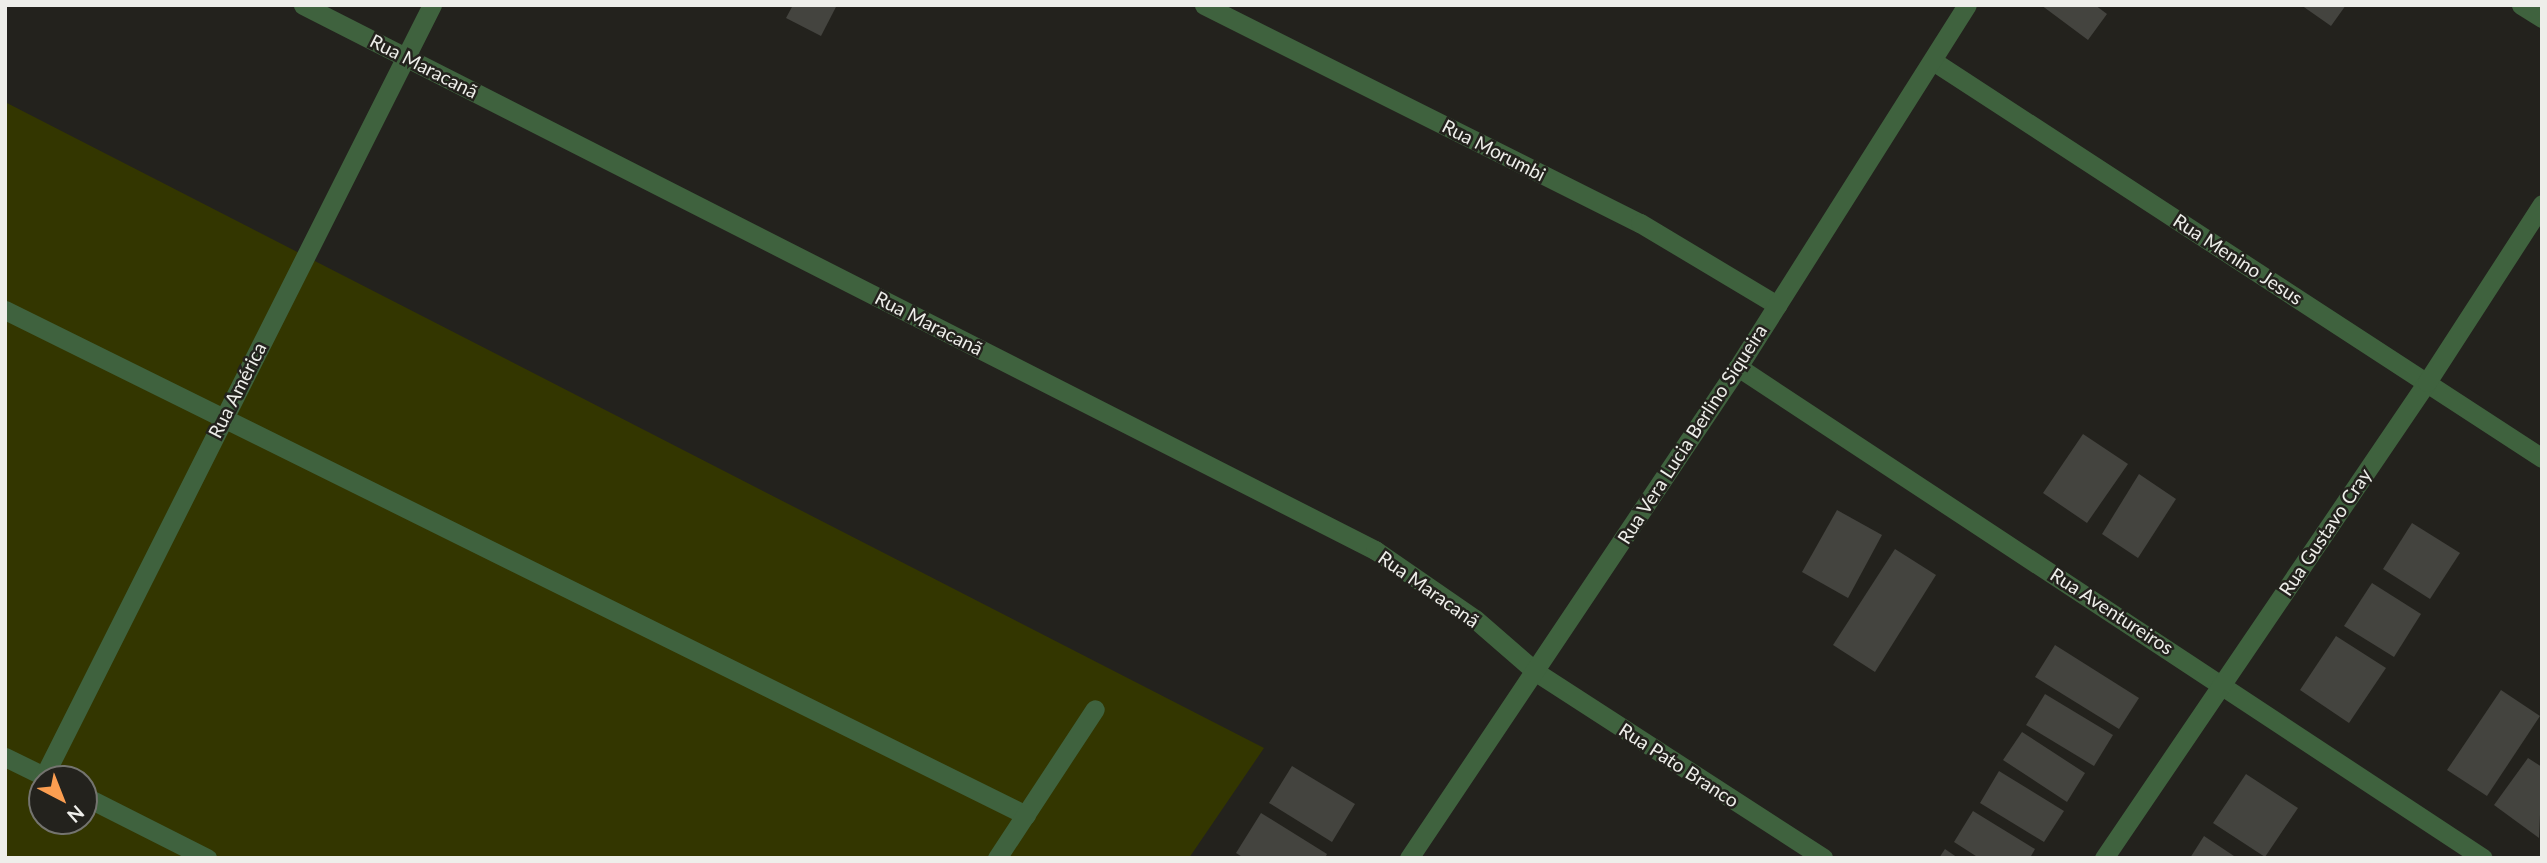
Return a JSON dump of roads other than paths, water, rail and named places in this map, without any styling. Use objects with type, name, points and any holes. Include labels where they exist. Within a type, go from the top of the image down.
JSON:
[{"type":"street","name":"Rua Maracanã","points":[[303,5],[1375,550],[1475,619],[1536,672]]},
{"type":"street","name":"Rua América","points":[[53,765],[223,416],[432,5]]},
{"type":"street","name":"Rua Morumbi","points":[[1204,5],[1640,223],[1777,305]]},
{"type":"street","name":"Rua Vera Lucia Berlino Siqueira","points":[[1409,858],[1738,367],[1967,5]]},
{"type":"street","points":[[2521,5],[2542,18]]},
{"type":"street","name":"Rua Menino Jesus","points":[[1933,61],[2542,458]]},
{"type":"street","name":"Rua Gustavo Cray","points":[[2104,858],[2427,382],[2542,204]]},
{"type":"street","points":[[5,310],[1026,815]]},
{"type":"street","name":"Rua Aventureiros","points":[[1738,367],[2223,683],[2483,858]]},
{"type":"street","name":"Rua Pato Branco","points":[[1536,672],[1823,858]]},
{"type":"street","points":[[997,858],[1095,709]]},
{"type":"street","points":[[5,757],[28,768]]},
{"type":"street","points":[[98,803],[207,858]]}]
